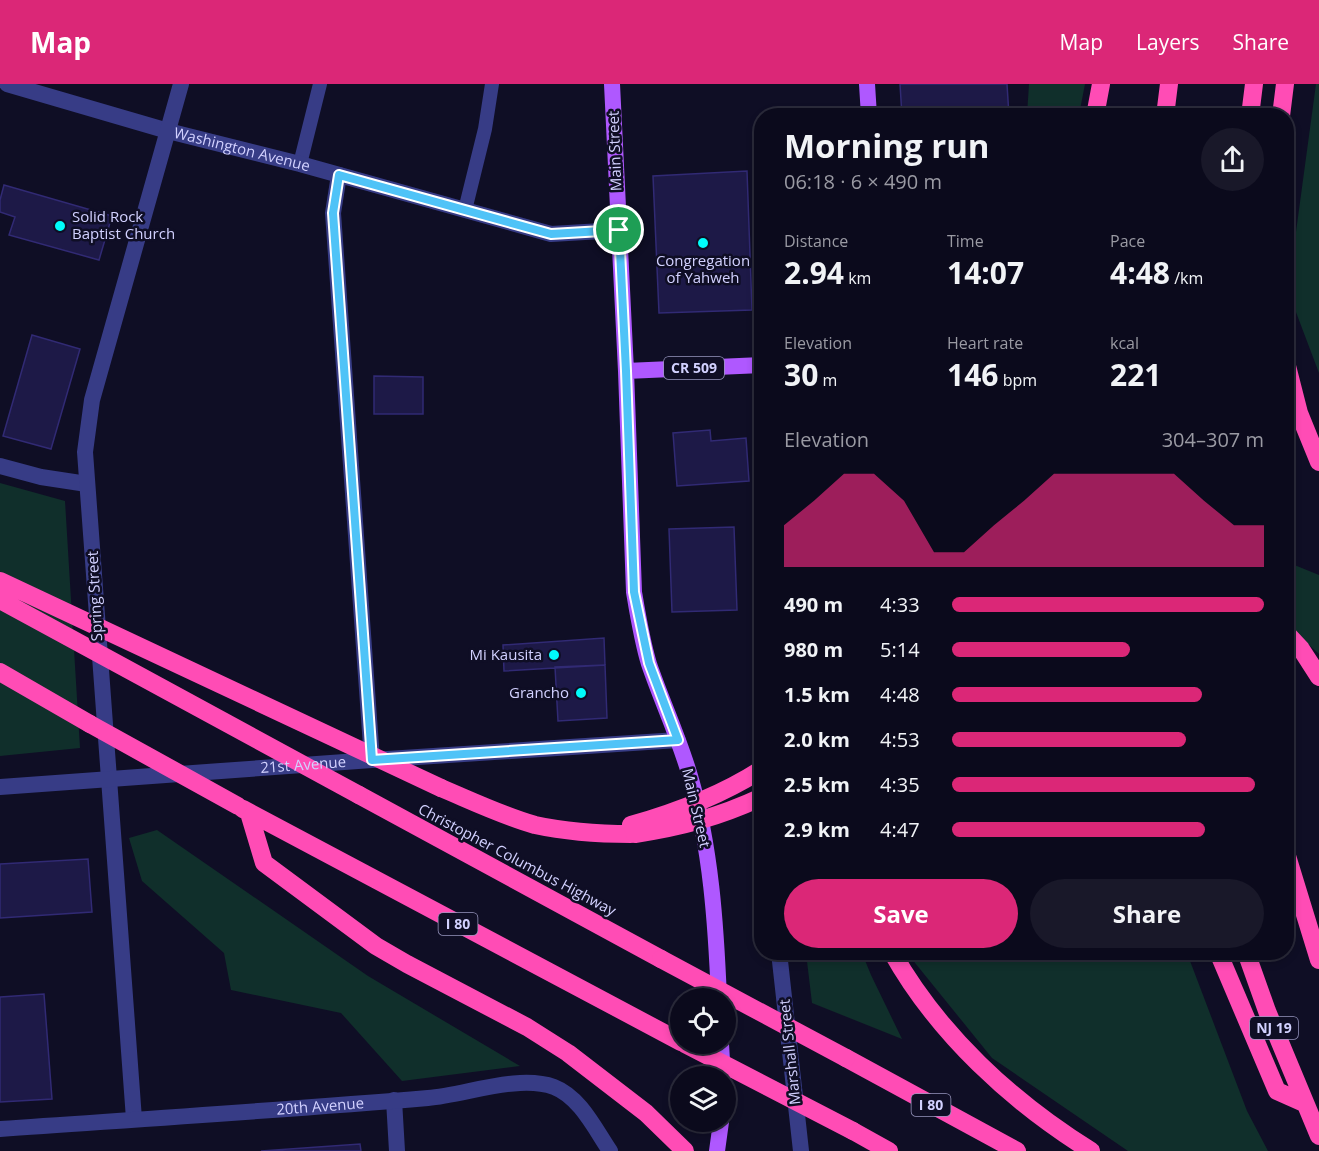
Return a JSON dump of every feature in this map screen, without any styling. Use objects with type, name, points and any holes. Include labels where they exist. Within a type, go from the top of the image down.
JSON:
[{"type":"highway","points":[[1096,108],[1101,84]]},
{"type":"highway","points":[[1166,108],[1169,84]]},
{"type":"highway","points":[[1251,108],[1254,84]]},
{"type":"highway","points":[[1282,108],[1286,84]]},
{"type":"highway","points":[[1294,393],[1299,413],[1319,462]]},
{"type":"highway","points":[[0,581],[441,788],[534,824],[565,831],[599,834],[700,822],[754,801]]},
{"type":"highway","name":"Christopher Columbus Highway","points":[[0,600],[1017,1151]]},
{"type":"highway","points":[[1294,642],[1315,668],[1319,677]]},
{"type":"highway","name":"I 80","points":[[0,672],[243,809],[670,1036]]},
{"type":"highway","points":[[631,830],[697,803],[754,770]]},
{"type":"highway","points":[[243,809],[264,863],[376,945],[439,982],[526,1027],[568,1053],[646,1113],[685,1151]]},
{"type":"highway","points":[[1294,879],[1319,960]]},
{"type":"highway","points":[[896,960],[906,979],[924,1003],[962,1046],[1034,1112],[1091,1151]]},
{"type":"highway","points":[[1221,960],[1277,1091],[1304,1103]]},
{"type":"highway","name":"NJ 19","points":[[1249,960],[1267,1011],[1319,1136]]},
{"type":"highway","points":[[705,1054],[889,1151]]},
{"type":"main road","name":"Main Street","points":[[612,84],[634,592],[649,663],[690,777],[704,838],[716,921],[719,988]]},
{"type":"main road","points":[[867,84],[868,108]]},
{"type":"main road","name":"CR 509","points":[[626,371],[754,365]]},
{"type":"main road","points":[[717,1151],[720,1132]]},
{"type":"street","name":"Washington Avenue","points":[[7,84],[168,131],[300,164],[551,234],[619,230]]},
{"type":"street","name":"Spring Street","points":[[134,1119],[85,452],[92,400],[181,84]]},
{"type":"street","points":[[339,175],[333,213],[372,760]]},
{"type":"street","points":[[0,465],[41,477],[87,484]]},
{"type":"street","name":"21st Avenue","points":[[0,787],[678,740]]},
{"type":"street","name":"Marshall Street","points":[[780,960],[801,1151]]},
{"type":"street","name":"20th Avenue","points":[[0,1129],[431,1098],[517,1082],[555,1087],[572,1098],[610,1151]]},
{"type":"street","points":[[394,1100],[397,1151]]},
{"type":"lane","points":[[300,164],[320,84]]},
{"type":"lane","points":[[465,210],[485,129],[492,84]]},
{"type":"green space","points":[[1029,84],[1085,84],[1080,108],[1027,108]]},
{"type":"green space","points":[[1316,84],[1319,84],[1319,373],[1294,307],[1294,247]]},
{"type":"green space","points":[[0,483],[65,501],[80,748],[0,756]]},
{"type":"green space","points":[[1294,565],[1319,575],[1319,654],[1294,631]]},
{"type":"green space","points":[[157,830],[368,976],[520,1066],[402,1081],[341,1013],[231,990],[224,953],[142,881],[129,838]]},
{"type":"green space","points":[[807,960],[865,960],[902,1039],[812,1003]]},
{"type":"green space","points":[[913,960],[1190,960],[1247,1111],[1268,1151],[1128,1151],[992,1058]]},
{"type":"building","points":[[900,84],[1007,84],[1008,108],[902,108]]},
{"type":"building","name":"Congregation of Yahweh","points":[[747,171],[752,310],[659,313],[653,176]]},
{"type":"building","name":"Solid Rock Baptist Church","points":[[4,185],[112,216],[99,260],[9,235],[15,217],[0,212]]},
{"type":"building","points":[[32,335],[80,349],[51,449],[3,436]]},
{"type":"building","points":[[374,376],[423,377],[423,414],[374,414]]},
{"type":"building","points":[[710,430],[711,441],[746,438],[749,481],[677,486],[673,433]]},
{"type":"building","points":[[734,527],[737,610],[672,612],[669,529]]},
{"type":"building","name":"Mi Kausita","points":[[604,638],[605,665],[504,671],[503,645]]},
{"type":"building","name":"Grancho","points":[[605,665],[607,718],[558,721],[555,667]]},
{"type":"building","points":[[88,859],[92,912],[0,918],[0,864]]},
{"type":"building","points":[[44,994],[52,1099],[0,1102],[0,997]]},
{"type":"building","points":[[360,1144],[361,1151],[261,1151]]},
{"type":"place","name":"Solid Rock Baptist Church","points":[[60,226]]},
{"type":"place","name":"Congregation of Yahweh","points":[[703,243]]},
{"type":"place","name":"Mi Kausita","points":[[554,655]]},
{"type":"place","name":"Grancho","points":[[581,693]]},
{"type":"route","points":[[339,175],[551,234],[619,230],[634,592],[649,663],[678,740],[372,760],[333,213],[339,175]]}]
